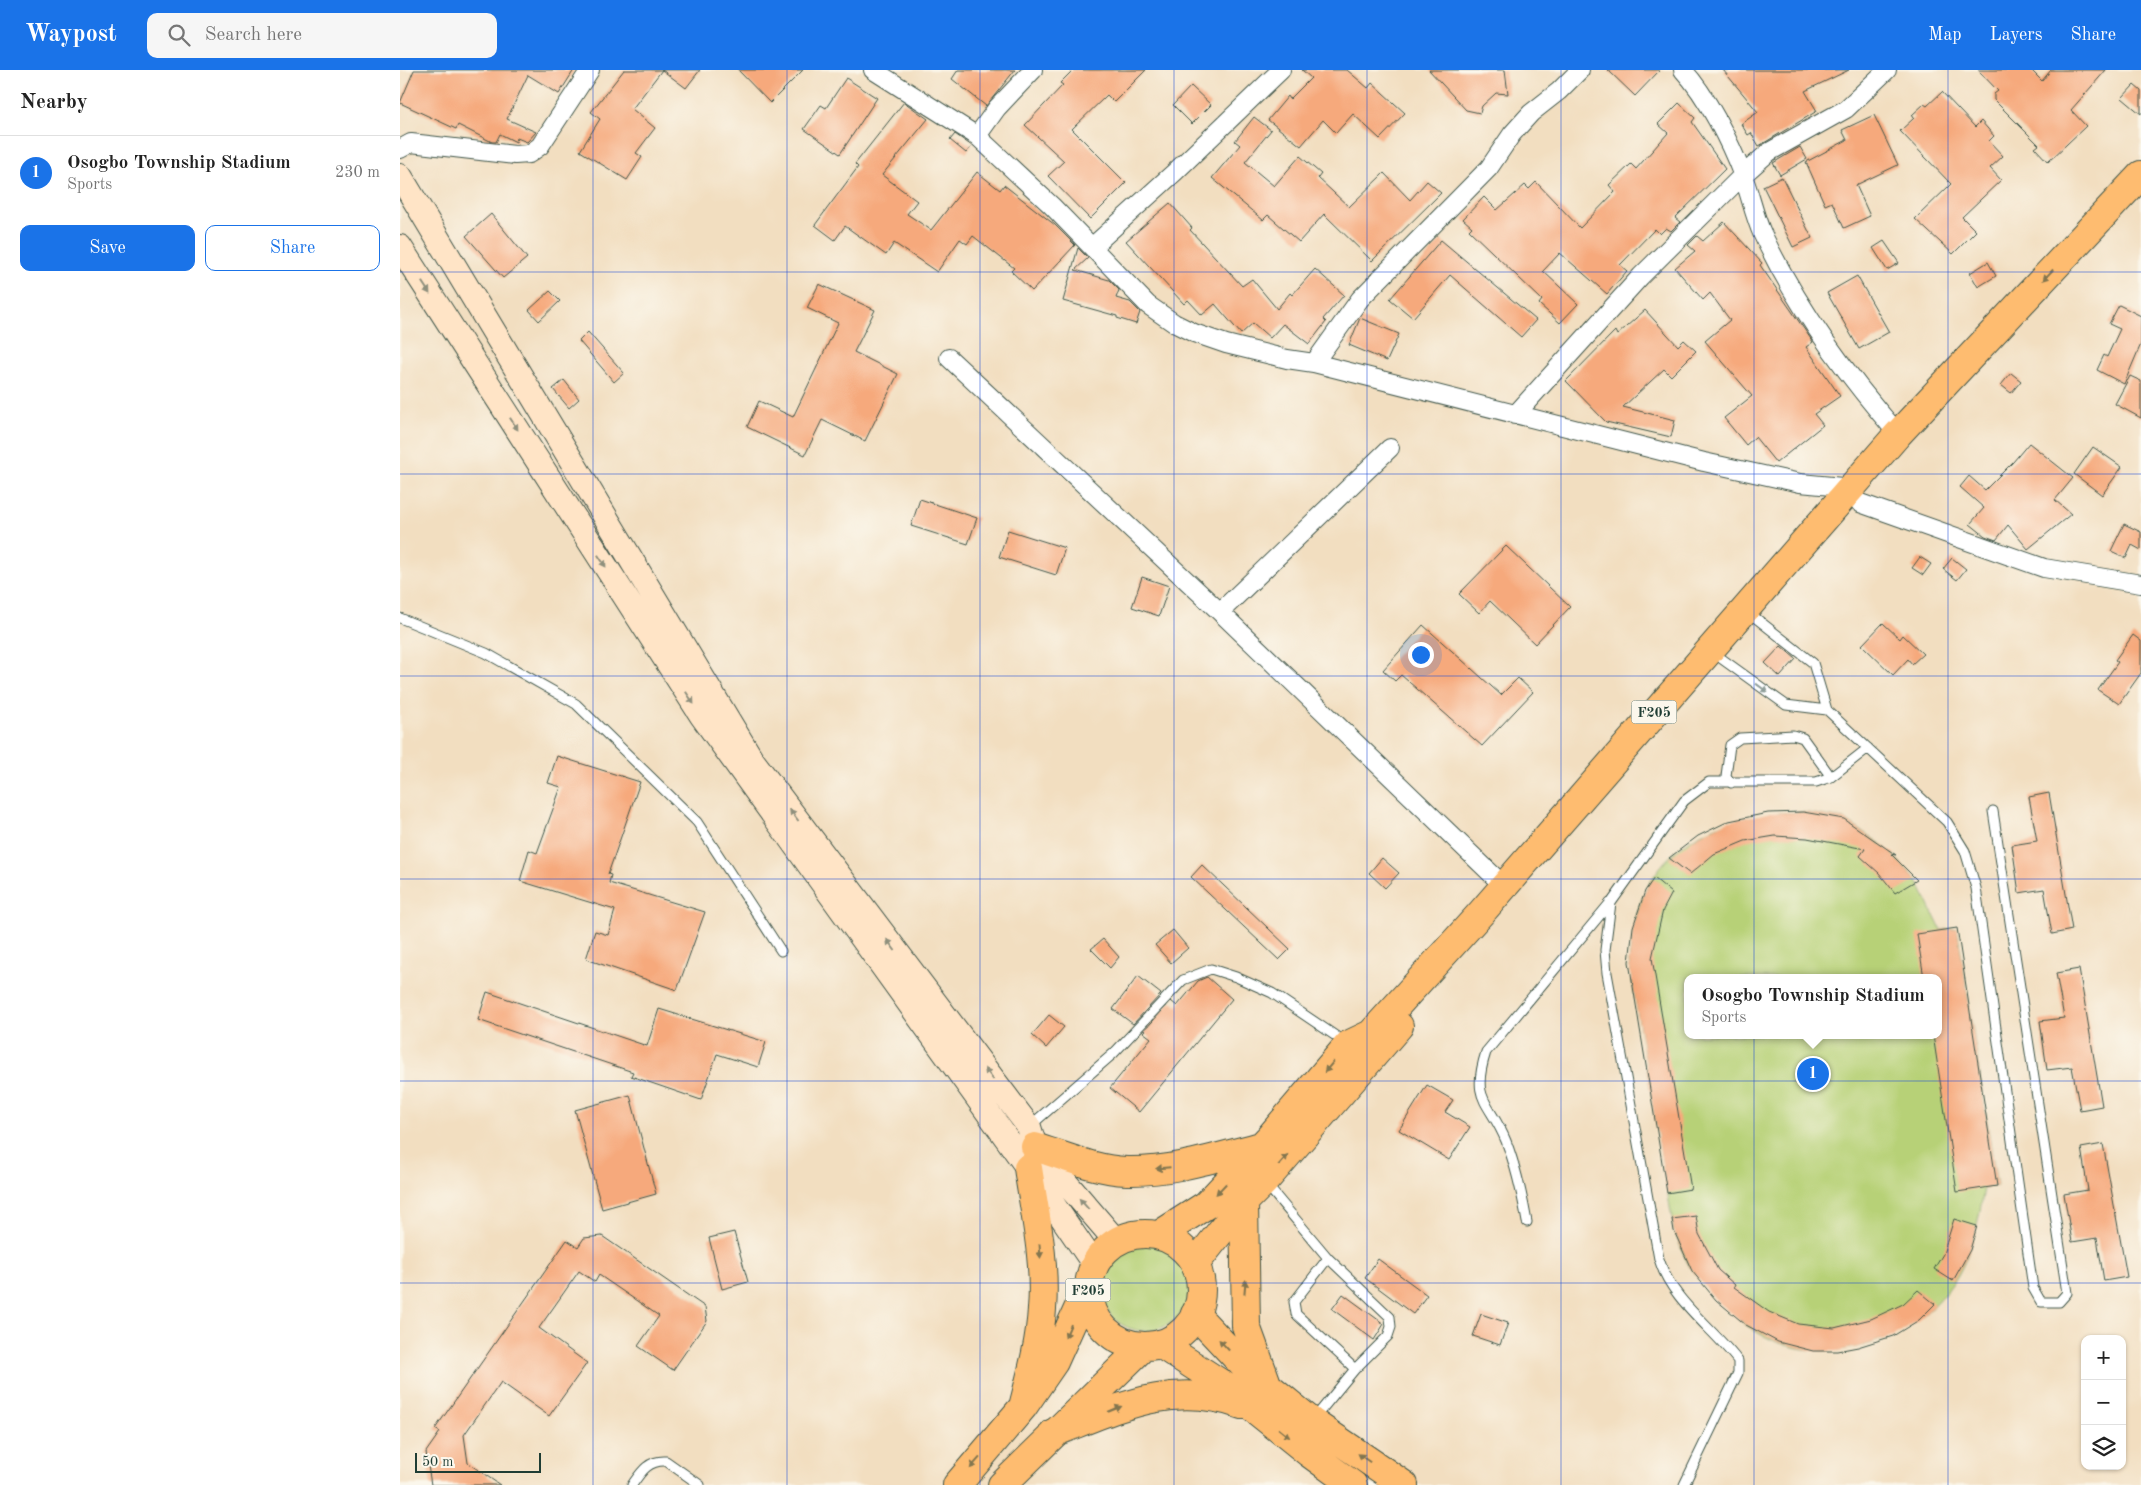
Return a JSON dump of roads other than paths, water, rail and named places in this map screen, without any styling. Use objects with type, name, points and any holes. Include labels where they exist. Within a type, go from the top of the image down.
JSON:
[{"type":"main road","name":"F205","points":[[1195,1264],[1244,1202],[1264,1182],[1757,619],[1857,496],[1898,434],[2141,175]]},
{"type":"main road","points":[[400,176],[752,760],[1031,1147],[1091,1275]]},
{"type":"main road","name":"F205","points":[[1159,1235],[1206,1205],[1261,1146],[1348,1044],[1371,1034],[1504,886],[1654,712],[1857,496],[1883,475],[2064,285],[2141,199]]},
{"type":"main road","points":[[400,247],[702,716],[1031,1147],[1116,1241]]},
{"type":"main road","points":[[1031,1147],[1090,1164],[1126,1171],[1173,1167],[1261,1146]]},
{"type":"main road","points":[[1023,1408],[1036,1356],[1042,1308],[1040,1248],[1031,1147]]},
{"type":"main road","points":[[1244,1202],[1246,1326],[1267,1384]]},
{"type":"main road","name":"F205","points":[[956,1485],[1023,1408],[1054,1362],[1091,1275],[1104,1251],[1116,1241],[1130,1235],[1145,1233],[1159,1235],[1174,1242],[1186,1251],[1195,1264],[1201,1289],[1195,1314],[1186,1327],[1174,1337],[1152,1345],[1053,1433],[1002,1485]]},
{"type":"main road","name":"F205","points":[[1091,1275],[1090,1305],[1098,1321],[1110,1334],[1126,1343],[1152,1345]]},
{"type":"main road","points":[[1195,1314],[1246,1368],[1312,1422],[1404,1485]]},
{"type":"main road","points":[[1152,1345],[1228,1388],[1309,1453],[1353,1485]]},
{"type":"main road","points":[[1053,1433],[1132,1402],[1153,1398],[1194,1394],[1232,1402],[1256,1410]]},
{"type":"street","points":[[400,149],[411,143],[515,155],[529,154],[540,146],[590,70]]},
{"type":"street","points":[[873,70],[977,136],[1052,206],[1148,305],[1174,323],[1194,333],[1226,344],[1287,359],[1314,363],[1704,462],[1857,496],[2044,568],[2141,584]]},
{"type":"street","points":[[977,136],[997,108],[1033,70]]},
{"type":"street","points":[[1092,247],[1176,171],[1281,70]]},
{"type":"street","points":[[1314,363],[1360,299],[1488,168],[1512,134],[1531,113],[1560,91],[1580,70]]},
{"type":"street","points":[[1683,70],[1691,79],[1717,122],[1743,175],[1762,232],[1818,332],[1856,386],[1898,434]]},
{"type":"street","points":[[1515,415],[1640,276],[1743,175],[1769,152],[1846,109],[1887,70]]},
{"type":"street","points":[[949,358],[1220,612],[1504,886]]},
{"type":"street","points":[[1220,612],[1390,448]]},
{"type":"lane","points":[[400,618],[486,653],[576,704],[697,822],[781,951]]},
{"type":"lane","points":[[1757,619],[1813,663],[1827,710],[1947,822],[1965,852],[1976,888],[2033,1288],[2042,1302],[2059,1302],[2067,1293],[1993,811]]},
{"type":"lane","points":[[1722,659],[1786,705],[1827,710]]},
{"type":"lane","points":[[1731,783],[1726,776],[1730,745],[1740,738],[1793,736],[1803,738],[1830,777]]},
{"type":"lane","points":[[1527,1222],[1521,1187],[1505,1139],[1483,1102],[1479,1074],[1486,1052],[1611,903],[1684,801],[1709,782],[1816,782],[1830,777],[1868,748]]},
{"type":"lane","points":[[1611,903],[1605,950],[1607,972],[1662,1271],[1674,1290],[1738,1361],[1738,1373],[1684,1485]]},
{"type":"lane","points":[[1031,1147],[1114,1053],[1183,980],[1211,969],[1236,977],[1272,993],[1348,1044]]},
{"type":"lane","points":[[1264,1182],[1328,1258],[1390,1318],[1392,1327],[1388,1336],[1355,1369],[1312,1422]]},
{"type":"lane","points":[[1328,1258],[1294,1302],[1294,1308],[1296,1314],[1355,1369]]},
{"type":"lane","points":[[632,1485],[650,1464],[666,1461],[700,1485]]},
{"type":"place","name":"Osogbo Township Stadium","points":[[1813,1074]]}]
